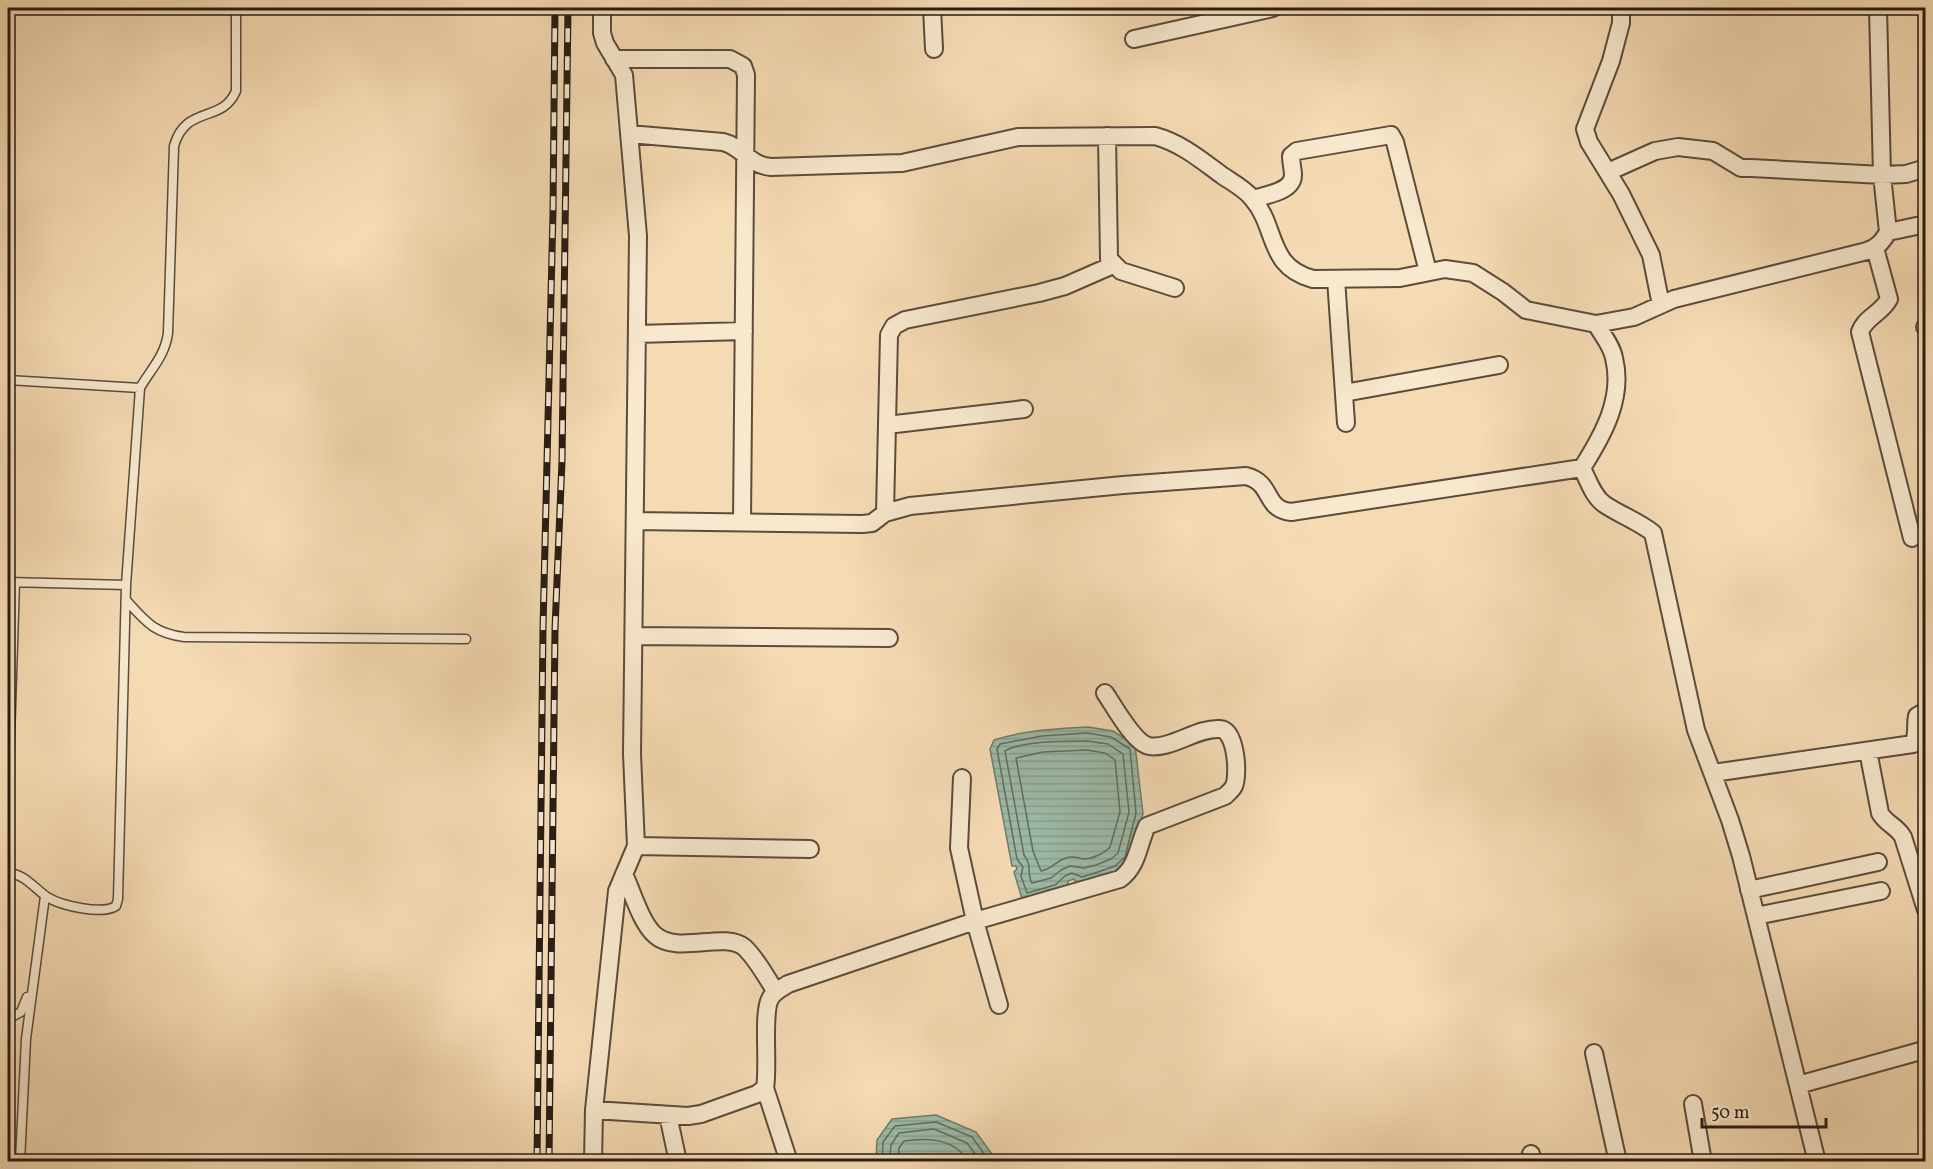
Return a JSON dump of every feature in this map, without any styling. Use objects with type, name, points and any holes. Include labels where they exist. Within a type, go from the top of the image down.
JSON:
[{"type":"street","points":[[593,1161],[594,1110],[616,891],[636,846],[632,754],[638,236],[624,75],[605,43],[602,33],[602,8]]},
{"type":"street","points":[[932,8],[934,48]]},
{"type":"street","points":[[1134,39],[1273,8]]},
{"type":"street","points":[[1621,8],[1621,23],[1611,61],[1585,129],[1589,142],[1622,194],[1651,255],[1661,305]]},
{"type":"street","points":[[629,134],[732,144],[760,166],[771,167],[903,163],[1018,137],[1155,136],[1182,147],[1253,199],[1281,259],[1301,276],[1313,279],[1400,278],[1444,269],[1473,273],[1526,310],[1596,324],[1634,317],[1674,299],[1875,248],[1882,242],[1888,232],[1882,175],[1878,8]]},
{"type":"street","points":[[614,59],[730,59],[743,66],[746,75],[742,522]]},
{"type":"street","points":[[1253,199],[1286,188],[1291,183],[1293,177],[1291,156],[1297,151],[1390,135],[1395,142],[1428,272]]},
{"type":"street","points":[[1107,136],[1107,250],[1109,259],[1121,271],[1175,288]]},
{"type":"street","points":[[1608,172],[1655,151],[1678,147],[1713,151],[1741,168],[1882,175],[1906,174],[1926,168]]},
{"type":"street","points":[[1888,232],[1926,224]]},
{"type":"street","points":[[1875,248],[1889,299],[1885,306],[1863,325],[1860,332],[1912,538]]},
{"type":"street","points":[[885,513],[889,335],[894,326],[905,320],[1046,291],[1113,265]]},
{"type":"street","points":[[1336,279],[1346,423]]},
{"type":"street","points":[[1582,468],[1614,408],[1617,378],[1614,355],[1596,324]]},
{"type":"street","points":[[637,334],[744,331]]},
{"type":"street","points":[[1344,393],[1499,365]]},
{"type":"street","points":[[887,425],[1024,409]]},
{"type":"street","points":[[635,521],[862,524],[872,523],[885,513],[910,506],[1123,485],[1246,476],[1256,479],[1263,485],[1273,504],[1281,511],[1291,512],[1582,468]]},
{"type":"street","points":[[1582,468],[1593,490],[1603,503],[1653,533],[1696,730],[1730,820],[1816,1161]]},
{"type":"street","points":[[634,636],[889,638]]},
{"type":"street","points":[[789,1161],[765,1088],[768,1076],[767,1011],[770,999],[776,992],[788,984],[975,921],[1120,879],[1129,872],[1134,864],[1147,826],[1225,796],[1234,787],[1237,774],[1232,737],[1227,731],[1210,730],[1150,746],[1139,741],[1105,693]]},
{"type":"street","points":[[1713,773],[1913,744],[1917,737],[1915,723],[1917,716],[1926,711]]},
{"type":"street","points":[[1868,751],[1880,813],[1884,821],[1899,830],[1903,837],[1926,910]]},
{"type":"street","points":[[962,778],[958,839],[975,921],[999,1005]]},
{"type":"street","points":[[636,846],[810,849]]},
{"type":"street","points":[[1749,890],[1878,862]]},
{"type":"street","points":[[624,874],[647,926],[655,936],[675,944],[730,942],[742,946],[753,957],[776,992]]},
{"type":"street","points":[[1756,916],[1881,891]]},
{"type":"street","points":[[1798,1085],[1924,1050]]},
{"type":"street","points":[[1594,1053],[1618,1161]]},
{"type":"street","points":[[594,1110],[668,1115],[701,1114],[757,1094],[765,1088]]},
{"type":"street","points":[[1693,1104],[1703,1161]]},
{"type":"street","points":[[668,1115],[678,1161]]},
{"type":"lane","points":[[8,873],[24,878],[45,896],[63,904],[102,910],[116,906],[118,899],[126,585],[140,388],[158,363],[167,342],[174,146],[182,127],[192,120],[219,110],[232,99],[236,91],[236,8]]},
{"type":"lane","points":[[8,380],[140,388]]},
{"type":"lane","points":[[8,800],[11,582],[126,585]]},
{"type":"lane","points":[[126,600],[155,630],[184,637],[466,639]]},
{"type":"lane","points":[[8,1019],[21,1012],[26,1004],[45,896]]},
{"type":"lane","points":[[20,1161],[26,1039],[45,896]]},
{"type":"water","points":[[1088,727],[1113,731],[1135,745],[1143,814],[1130,860],[1118,871],[1077,884],[1074,879],[1068,881],[1068,885],[1058,891],[1023,902],[1014,872],[1017,869],[1016,866],[1012,866],[990,749],[994,740],[1017,734]]},
{"type":"water","points":[[936,1115],[976,1132],[997,1161],[876,1161],[877,1140],[892,1119]]},
{"type":"railway","points":[[537,1162],[543,628],[553,212],[555,8]]},
{"type":"railway","points":[[549,1162],[555,629],[562,461],[568,8]]}]
